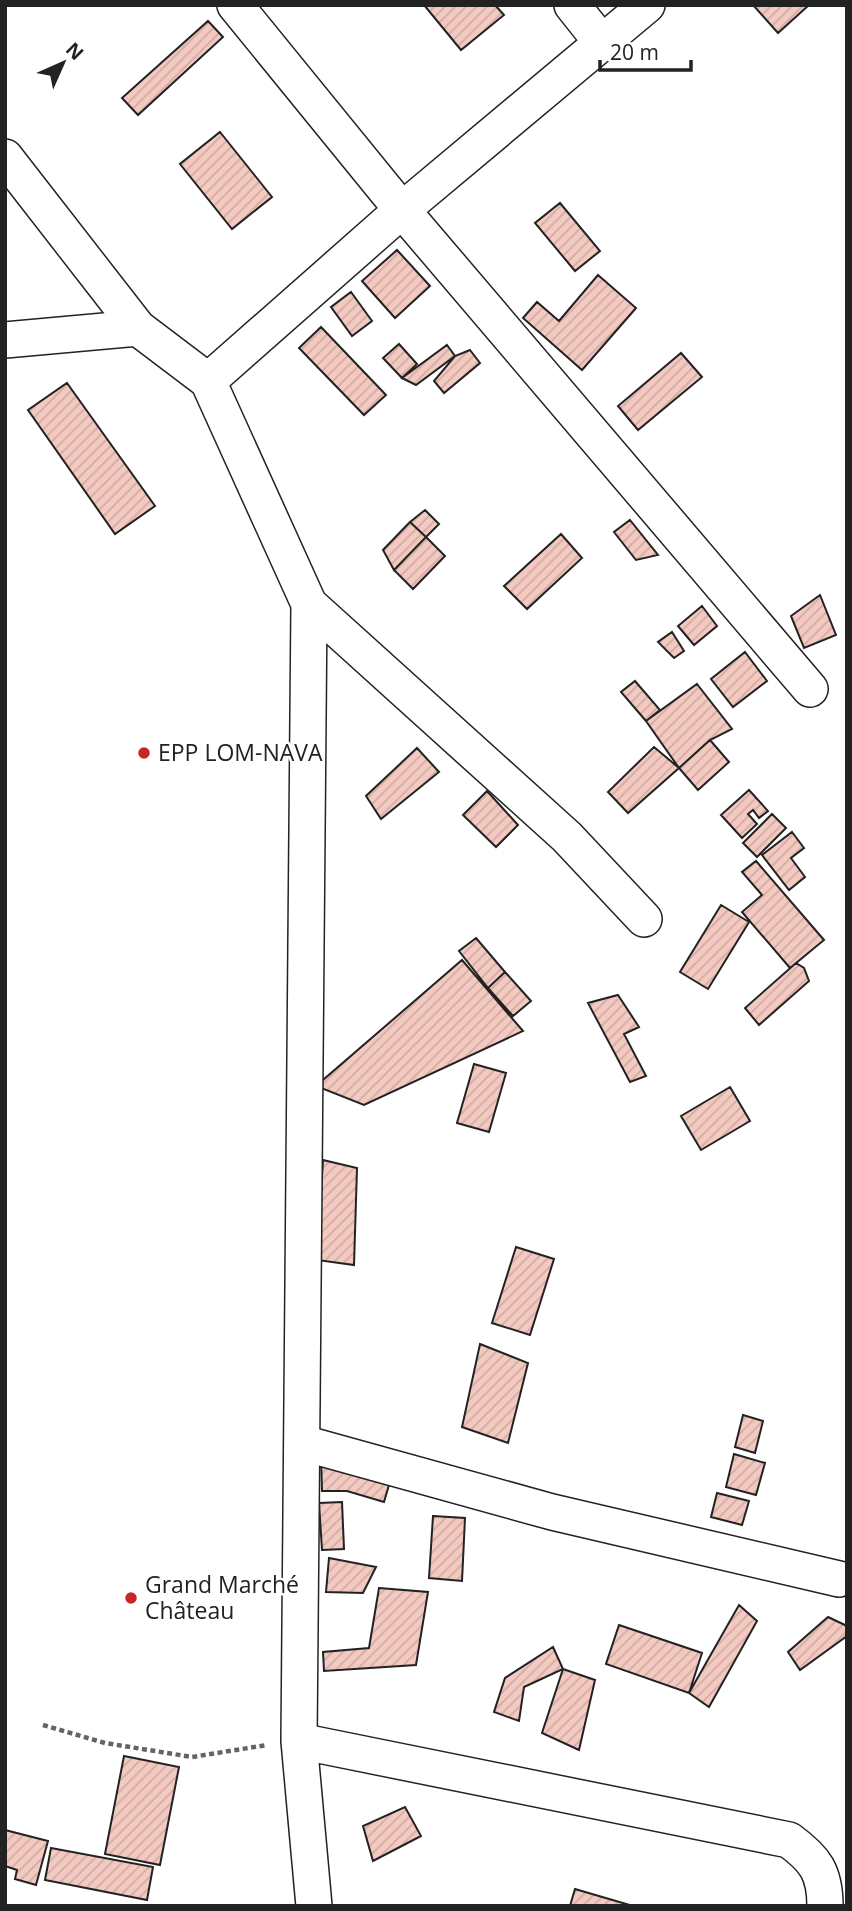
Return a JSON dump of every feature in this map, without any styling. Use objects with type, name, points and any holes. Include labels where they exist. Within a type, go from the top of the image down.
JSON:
[{"type":"street","points":[[235,5],[402,209],[810,689]]},
{"type":"street","points":[[572,5],[603,44]]},
{"type":"street","points":[[208,381],[402,209],[647,5]]},
{"type":"street","points":[[5,157],[138,328],[208,381],[309,604],[567,837],[644,919]]},
{"type":"street","points":[[5,340],[138,328]]},
{"type":"street","points":[[309,604],[299,1741],[314,1906]]},
{"type":"street","points":[[303,1443],[552,1512],[839,1579]]},
{"type":"street","points":[[299,1741],[789,1840],[808,1854],[820,1871],[825,1889],[825,1906]]},
{"type":"path","points":[[43,1725],[105,1743],[192,1757],[299,1741]]},
{"type":"building","points":[[424,5],[495,5],[504,15],[461,50]]},
{"type":"building","points":[[753,5],[809,5],[778,33]]},
{"type":"building","points":[[208,21],[223,37],[138,115],[122,98]]},
{"type":"building","points":[[220,132],[272,197],[232,229],[180,164]]},
{"type":"building","points":[[560,203],[600,251],[575,271],[535,223]]},
{"type":"building","points":[[397,250],[430,286],[395,318],[362,281]]},
{"type":"building","points":[[598,275],[636,308],[582,370],[523,318],[537,302],[559,321]]},
{"type":"building","points":[[351,292],[372,321],[352,336],[331,307]]},
{"type":"building","points":[[321,327],[386,395],[364,415],[299,348]]},
{"type":"building","points":[[399,344],[417,364],[402,378],[383,358]]},
{"type":"building","points":[[447,345],[455,356],[416,385],[402,378]]},
{"type":"building","points":[[470,350],[480,363],[444,393],[434,381],[455,356]]},
{"type":"building","points":[[681,353],[702,377],[638,430],[618,406]]},
{"type":"building","points":[[67,383],[155,506],[115,534],[28,410]]},
{"type":"building","points":[[425,510],[439,524],[426,537],[410,522]]},
{"type":"building","points":[[630,520],[658,555],[636,560],[614,532]]},
{"type":"building","points":[[410,522],[426,537],[394,570],[383,550]]},
{"type":"building","points":[[561,534],[582,558],[527,609],[504,586]]},
{"type":"building","points":[[426,537],[445,556],[413,589],[394,570]]},
{"type":"building","points":[[820,595],[836,635],[804,648],[791,616]]},
{"type":"building","points":[[702,606],[717,626],[694,645],[678,626]]},
{"type":"building","points":[[672,632],[684,651],[674,658],[658,642]]},
{"type":"building","points":[[745,652],[767,681],[733,707],[711,679]]},
{"type":"building","points":[[635,681],[660,710],[646,721],[621,692]]},
{"type":"building","points":[[697,684],[732,729],[710,740],[679,768],[646,721]]},
{"type":"building","points":[[710,740],[729,762],[698,790],[679,768]]},
{"type":"building","points":[[654,747],[679,768],[628,813],[608,792]]},
{"type":"building","points":[[417,748],[439,772],[381,819],[366,796]]},
{"type":"building","points":[[749,790],[768,811],[759,818],[753,810],[748,814],[757,824],[742,838],[721,815]]},
{"type":"building","points":[[487,791],[518,825],[496,847],[463,815]]},
{"type":"building","points":[[772,814],[786,828],[757,857],[743,843]]},
{"type":"building","points":[[792,832],[804,848],[791,858],[805,877],[789,890],[762,855]]},
{"type":"building","points":[[756,861],[824,940],[790,968],[742,912],[762,895],[742,872]]},
{"type":"building","points":[[721,905],[749,922],[708,989],[680,972]]},
{"type":"building","points":[[476,938],[505,972],[488,988],[459,951]]},
{"type":"building","points":[[462,960],[523,1031],[364,1105],[316,1086]]},
{"type":"building","points":[[796,963],[804,968],[809,981],[759,1025],[745,1008]]},
{"type":"building","points":[[505,972],[531,1001],[513,1016],[488,988]]},
{"type":"building","points":[[618,995],[639,1027],[624,1034],[646,1076],[630,1082],[588,1003]]},
{"type":"building","points":[[474,1064],[506,1073],[489,1132],[457,1123]]},
{"type":"building","points":[[730,1087],[750,1121],[701,1150],[681,1116]]},
{"type":"building","points":[[323,1160],[357,1168],[354,1265],[317,1260]]},
{"type":"building","points":[[516,1247],[554,1259],[530,1335],[492,1323]]},
{"type":"building","points":[[480,1344],[528,1363],[508,1443],[462,1427]]},
{"type":"building","points":[[743,1415],[763,1421],[755,1453],[735,1447]]},
{"type":"building","points":[[734,1454],[765,1463],[756,1495],[726,1487]]},
{"type":"building","points":[[321,1457],[391,1478],[384,1502],[347,1491],[322,1491]]},
{"type":"building","points":[[717,1493],[749,1501],[742,1525],[711,1517]]},
{"type":"building","points":[[342,1502],[344,1549],[322,1550],[319,1503]]},
{"type":"building","points":[[433,1516],[465,1518],[462,1581],[429,1578]]},
{"type":"building","points":[[329,1558],[376,1567],[363,1593],[326,1592]]},
{"type":"building","points":[[379,1588],[428,1592],[416,1665],[324,1671],[323,1652],[369,1648]]},
{"type":"building","points":[[739,1605],[757,1621],[709,1707],[689,1693]]},
{"type":"building","points":[[828,1617],[847,1626],[847,1636],[800,1670],[788,1652]]},
{"type":"building","points":[[619,1625],[702,1653],[689,1693],[606,1664]]},
{"type":"building","points":[[553,1647],[563,1669],[524,1687],[519,1721],[494,1712],[505,1678]]},
{"type":"building","points":[[563,1669],[595,1680],[579,1750],[542,1733]]},
{"type":"building","points":[[124,1756],[179,1767],[160,1865],[105,1854]]},
{"type":"building","points":[[405,1807],[421,1836],[373,1861],[363,1826]]},
{"type":"building","points":[[5,1830],[48,1841],[36,1885],[15,1879],[17,1870],[5,1866]]},
{"type":"building","points":[[51,1848],[153,1867],[147,1900],[45,1880]]},
{"type":"building","points":[[575,1889],[633,1906],[570,1906]]},
{"type":"place","name":"EPP LOM-NAVA","points":[[144,753]]},
{"type":"place","name":"Grand Marché Château","points":[[131,1598]]}]
